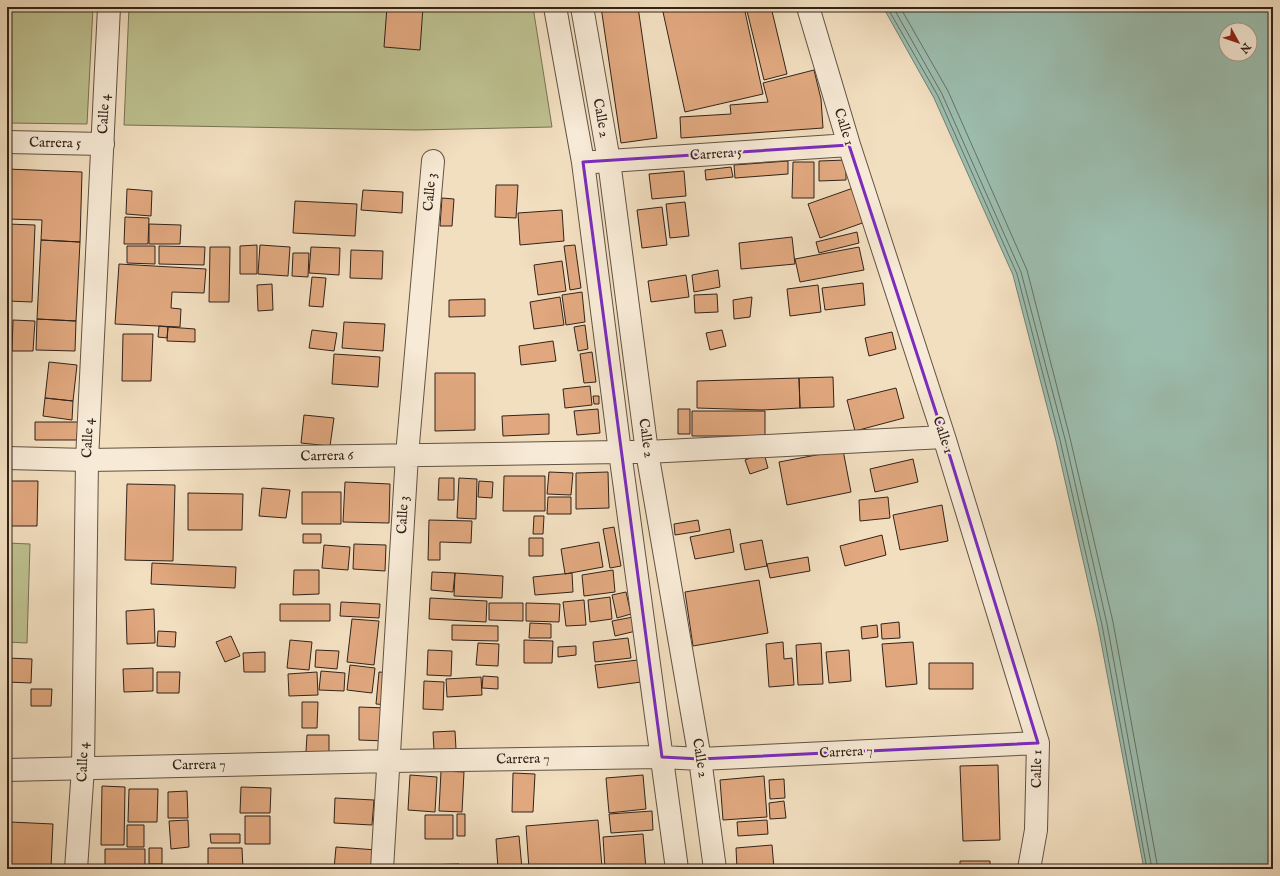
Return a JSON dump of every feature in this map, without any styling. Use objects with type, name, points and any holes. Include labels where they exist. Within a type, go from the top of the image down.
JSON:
[{"type":"street","name":"Calle 4","points":[[76,869],[83,768],[86,460],[109,7]]},
{"type":"street","name":"Calle 2","points":[[555,7],[583,162],[620,452],[677,869]]},
{"type":"street","name":"Calle 2","points":[[582,7],[609,161],[647,452],[700,759],[715,869]]},
{"type":"street","name":"Calle 1","points":[[808,7],[849,144],[944,438],[1038,744],[1036,830],[1029,869]]},
{"type":"street","name":"Carrera 5","points":[[7,142],[103,144]]},
{"type":"street","name":"Carrera 5","points":[[583,162],[849,144]]},
{"type":"street","name":"Calle 3","points":[[382,869],[390,761],[407,455],[433,161]]},
{"type":"street","name":"Carrera 6","points":[[7,458],[86,460],[647,452],[944,438]]},
{"type":"street","name":"Carrera 7","points":[[7,770],[390,761],[662,757],[700,759],[1038,744]]},
{"type":"highlighted area","points":[[849,145],[944,437],[1038,743],[700,759],[662,757],[583,162]]},
{"type":"green space","points":[[7,7],[93,7],[87,124],[7,123]]},
{"type":"green space","points":[[129,7],[533,7],[552,127],[416,130],[124,125]]},
{"type":"green space","points":[[7,543],[30,544],[27,643],[7,642]]},
{"type":"water","points":[[883,7],[1273,7],[1273,869],[1144,869],[1098,626],[1056,441],[1013,275],[934,98]]},
{"type":"building","points":[[387,7],[423,7],[420,50],[384,47]]},
{"type":"building","points":[[601,7],[638,7],[657,138],[621,143]]},
{"type":"building","points":[[683,7],[744,7],[763,94],[685,112],[663,12]]},
{"type":"building","points":[[746,7],[771,7],[787,74],[764,80]]},
{"type":"building","points":[[814,70],[821,99],[823,128],[681,138],[680,117],[731,114],[730,105],[768,102],[763,83]]},
{"type":"building","points":[[846,160],[846,180],[819,181],[819,161]]},
{"type":"building","points":[[788,161],[788,174],[735,178],[734,165]]},
{"type":"building","points":[[793,162],[814,162],[814,198],[792,198]]},
{"type":"building","points":[[731,167],[733,177],[706,180],[705,170]]},
{"type":"building","points":[[7,169],[82,172],[80,242],[41,240],[42,220],[7,219]]},
{"type":"building","points":[[684,171],[686,196],[652,199],[649,174]]},
{"type":"building","points":[[496,185],[518,185],[516,218],[495,217]]},
{"type":"building","points":[[856,187],[868,221],[820,238],[808,204]]},
{"type":"building","points":[[127,189],[152,191],[151,216],[126,214]]},
{"type":"building","points":[[363,190],[403,192],[402,213],[361,210]]},
{"type":"building","points":[[442,198],[454,199],[452,226],[440,226]]},
{"type":"building","points":[[295,201],[357,204],[355,236],[293,233]]},
{"type":"building","points":[[685,202],[689,236],[670,238],[666,204]]},
{"type":"building","points":[[662,207],[667,245],[642,248],[637,210]]},
{"type":"building","points":[[562,210],[564,241],[520,245],[518,213]]},
{"type":"building","points":[[125,217],[149,218],[148,244],[124,244]]},
{"type":"building","points":[[7,224],[35,225],[32,302],[7,301]]},
{"type":"building","points":[[149,224],[181,225],[180,244],[149,244]]},
{"type":"building","points":[[857,232],[859,243],[819,253],[816,242]]},
{"type":"building","points":[[792,237],[795,264],[741,269],[739,243]]},
{"type":"building","points":[[41,240],[80,242],[76,321],[37,319]]},
{"type":"building","points":[[257,245],[257,274],[240,274],[240,246]]},
{"type":"building","points":[[260,245],[290,247],[288,276],[258,274]]},
{"type":"building","points":[[575,245],[581,288],[570,290],[564,246]]},
{"type":"building","points":[[127,246],[155,246],[155,264],[127,263]]},
{"type":"building","points":[[159,246],[205,247],[204,265],[159,264]]},
{"type":"building","points":[[210,247],[230,247],[229,302],[209,302]]},
{"type":"building","points":[[311,247],[340,248],[339,275],[309,273]]},
{"type":"building","points":[[859,247],[864,270],[800,282],[795,259]]},
{"type":"building","points":[[351,250],[383,251],[382,279],[350,278]]},
{"type":"building","points":[[293,253],[309,253],[308,277],[292,276]]},
{"type":"building","points":[[562,261],[566,291],[538,295],[534,265]]},
{"type":"building","points":[[119,264],[206,269],[204,293],[172,292],[171,308],[181,309],[180,327],[115,324]]},
{"type":"building","points":[[718,270],[720,287],[694,292],[692,275]]},
{"type":"building","points":[[686,275],[689,297],[651,302],[648,281]]},
{"type":"building","points":[[312,277],[326,278],[323,307],[309,306]]},
{"type":"building","points":[[863,283],[865,305],[825,310],[822,288]]},
{"type":"building","points":[[272,284],[273,310],[258,311],[257,285]]},
{"type":"building","points":[[818,285],[821,312],[790,316],[787,289]]},
{"type":"building","points":[[582,292],[585,322],[566,325],[562,295]]},
{"type":"building","points":[[717,294],[718,312],[695,313],[694,295]]},
{"type":"building","points":[[560,297],[564,325],[534,329],[530,302]]},
{"type":"building","points":[[752,297],[750,317],[734,319],[733,300]]},
{"type":"building","points":[[485,299],[485,316],[449,317],[449,300]]},
{"type":"building","points":[[37,319],[76,321],[75,351],[36,350]]},
{"type":"building","points":[[13,320],[35,321],[33,351],[12,351]]},
{"type":"building","points":[[344,322],[385,324],[383,351],[342,348]]},
{"type":"building","points":[[585,325],[588,349],[578,351],[574,327]]},
{"type":"building","points":[[159,326],[168,327],[167,338],[158,337]]},
{"type":"building","points":[[168,327],[195,329],[195,342],[167,341]]},
{"type":"building","points":[[312,330],[337,333],[334,351],[309,348]]},
{"type":"building","points":[[722,330],[726,346],[710,350],[706,333]]},
{"type":"building","points":[[892,332],[896,349],[869,356],[865,338]]},
{"type":"building","points":[[123,334],[153,334],[151,381],[122,381]]},
{"type":"building","points":[[553,341],[556,361],[521,365],[519,346]]},
{"type":"building","points":[[592,352],[596,382],[584,383],[580,354]]},
{"type":"building","points":[[334,354],[380,357],[378,387],[332,384]]},
{"type":"building","points":[[49,362],[77,365],[73,401],[45,398]]},
{"type":"building","points":[[435,373],[475,373],[475,430],[435,431]]},
{"type":"building","points":[[833,377],[834,407],[800,408],[799,378]]},
{"type":"building","points":[[799,378],[800,408],[762,410],[697,408],[697,381]]},
{"type":"building","points":[[590,386],[592,405],[565,408],[563,389]]},
{"type":"building","points":[[896,388],[904,418],[855,431],[847,400]]},
{"type":"building","points":[[593,396],[599,396],[599,404],[594,404]]},
{"type":"building","points":[[45,398],[73,401],[72,420],[43,416]]},
{"type":"building","points":[[598,409],[600,433],[577,435],[574,411]]},
{"type":"building","points":[[678,409],[690,409],[690,434],[678,434]]},
{"type":"building","points":[[692,411],[765,411],[765,436],[692,436]]},
{"type":"building","points":[[549,414],[549,434],[503,436],[502,416]]},
{"type":"building","points":[[304,415],[334,418],[330,446],[301,443]]},
{"type":"building","points":[[35,422],[78,422],[77,440],[35,440]]},
{"type":"building","points":[[843,450],[851,492],[787,505],[779,462]]},
{"type":"building","points":[[764,453],[768,468],[750,474],[745,460]]},
{"type":"building","points":[[913,459],[918,482],[875,492],[870,469]]},
{"type":"building","points":[[549,472],[573,473],[571,495],[547,494]]},
{"type":"building","points":[[608,472],[609,508],[576,509],[576,473]]},
{"type":"building","points":[[504,476],[545,476],[545,511],[503,511]]},
{"type":"building","points":[[439,478],[454,478],[454,500],[438,500]]},
{"type":"building","points":[[459,478],[477,479],[476,519],[457,518]]},
{"type":"building","points":[[7,481],[38,481],[37,526],[7,526]]},
{"type":"building","points":[[479,481],[493,482],[492,498],[478,497]]},
{"type":"building","points":[[345,482],[390,484],[389,523],[343,522]]},
{"type":"building","points":[[127,484],[175,485],[173,561],[125,560]]},
{"type":"building","points":[[262,488],[290,490],[286,518],[259,516]]},
{"type":"building","points":[[302,492],[341,492],[341,524],[302,524]]},
{"type":"building","points":[[188,493],[243,494],[242,530],[188,530]]},
{"type":"building","points":[[548,497],[571,497],[571,514],[547,514]]},
{"type":"building","points":[[888,497],[890,518],[860,521],[859,500]]},
{"type":"building","points":[[942,505],[948,541],[900,550],[893,515]]},
{"type":"building","points":[[534,516],[544,516],[543,534],[533,534]]},
{"type":"building","points":[[429,520],[472,521],[471,543],[440,542],[440,560],[428,560]]},
{"type":"building","points":[[698,520],[700,531],[675,535],[674,524]]},
{"type":"building","points":[[614,527],[621,566],[610,568],[603,529]]},
{"type":"building","points":[[730,529],[734,552],[695,559],[690,537]]},
{"type":"building","points":[[303,534],[321,534],[321,543],[303,543]]},
{"type":"building","points":[[882,535],[886,555],[845,566],[840,546]]},
{"type":"building","points":[[529,538],[543,538],[543,556],[529,556]]},
{"type":"building","points":[[762,540],[767,566],[745,570],[740,544]]},
{"type":"building","points":[[599,542],[603,567],[565,574],[561,549]]},
{"type":"building","points":[[354,544],[386,545],[385,571],[353,569]]},
{"type":"building","points":[[324,545],[350,547],[348,570],[322,568]]},
{"type":"building","points":[[808,557],[810,571],[770,578],[767,564]]},
{"type":"building","points":[[152,563],[236,567],[235,588],[151,584]]},
{"type":"building","points":[[294,570],[319,570],[319,594],[293,595]]},
{"type":"building","points":[[613,570],[615,592],[584,596],[582,575]]},
{"type":"building","points":[[432,572],[455,573],[453,592],[431,590]]},
{"type":"building","points":[[455,573],[503,576],[502,598],[454,596]]},
{"type":"building","points":[[572,573],[573,592],[535,595],[533,577]]},
{"type":"building","points":[[759,580],[768,633],[693,646],[685,592]]},
{"type":"building","points":[[626,592],[631,614],[617,618],[612,595]]},
{"type":"building","points":[[610,597],[612,619],[590,622],[588,600]]},
{"type":"building","points":[[430,598],[487,601],[486,622],[429,619]]},
{"type":"building","points":[[584,600],[586,625],[566,626],[563,602]]},
{"type":"building","points":[[341,602],[380,604],[379,618],[340,616]]},
{"type":"building","points":[[489,603],[523,603],[523,621],[489,620]]},
{"type":"building","points":[[526,603],[560,604],[559,622],[526,621]]},
{"type":"building","points":[[280,604],[330,604],[330,621],[280,621]]},
{"type":"building","points":[[154,609],[155,643],[127,644],[126,611]]},
{"type":"building","points":[[633,617],[636,631],[615,636],[612,621]]},
{"type":"building","points":[[352,619],[379,621],[374,665],[347,662]]},
{"type":"building","points":[[899,622],[900,638],[882,639],[881,624]]},
{"type":"building","points":[[530,623],[551,624],[551,638],[529,638]]},
{"type":"building","points":[[452,625],[498,626],[498,641],[452,640]]},
{"type":"building","points":[[877,625],[878,637],[862,639],[861,627]]},
{"type":"building","points":[[158,631],[176,632],[175,647],[157,646]]},
{"type":"building","points":[[231,636],[240,656],[225,662],[216,642]]},
{"type":"building","points":[[628,638],[631,658],[595,662],[593,642]]},
{"type":"building","points":[[290,640],[312,642],[309,670],[287,668]]},
{"type":"building","points":[[524,640],[553,641],[552,663],[524,663]]},
{"type":"building","points":[[783,642],[784,659],[792,658],[794,685],[769,687],[766,644]]},
{"type":"building","points":[[913,642],[917,684],[886,687],[882,644]]},
{"type":"building","points":[[478,643],[499,644],[498,666],[476,665]]},
{"type":"building","points":[[821,643],[823,684],[798,685],[796,645]]},
{"type":"building","points":[[576,646],[576,655],[558,657],[558,647]]},
{"type":"building","points":[[316,650],[339,651],[337,669],[315,667]]},
{"type":"building","points":[[428,650],[452,651],[451,676],[427,675]]},
{"type":"building","points":[[849,650],[851,681],[829,683],[826,652]]},
{"type":"building","points":[[265,652],[265,672],[244,672],[243,653]]},
{"type":"building","points":[[7,658],[32,659],[31,683],[7,682]]},
{"type":"building","points":[[638,660],[641,682],[598,688],[595,665]]},
{"type":"building","points":[[929,663],[973,663],[973,689],[929,689]]},
{"type":"building","points":[[350,665],[375,668],[372,693],[347,690]]},
{"type":"building","points":[[153,668],[153,691],[124,692],[123,669]]},
{"type":"building","points":[[321,671],[345,673],[344,691],[319,690]]},
{"type":"building","points":[[157,672],[180,672],[179,693],[157,693]]},
{"type":"building","points":[[317,672],[318,695],[289,696],[288,674]]},
{"type":"building","points":[[379,672],[392,673],[389,705],[376,704]]},
{"type":"building","points":[[483,676],[498,677],[498,689],[482,688]]},
{"type":"building","points":[[481,677],[482,695],[447,697],[446,679]]},
{"type":"building","points":[[424,681],[444,682],[443,710],[423,709]]},
{"type":"building","points":[[31,689],[52,689],[51,706],[31,706]]},
{"type":"building","points":[[302,702],[318,702],[317,728],[302,728]]},
{"type":"building","points":[[359,707],[387,708],[386,741],[359,740]]},
{"type":"building","points":[[455,731],[456,749],[434,750],[433,732]]},
{"type":"building","points":[[307,735],[329,735],[329,752],[306,752]]},
{"type":"building","points":[[998,765],[1000,840],[963,841],[960,766]]},
{"type":"building","points":[[441,771],[464,772],[462,812],[439,811]]},
{"type":"building","points":[[513,773],[535,774],[533,812],[512,812]]},
{"type":"building","points":[[410,775],[437,777],[435,812],[408,810]]},
{"type":"building","points":[[643,775],[646,809],[609,813],[606,778]]},
{"type":"building","points":[[764,776],[767,817],[723,820],[720,780]]},
{"type":"building","points":[[784,779],[785,798],[770,799],[769,780]]},
{"type":"building","points":[[102,786],[125,787],[124,845],[101,845]]},
{"type":"building","points":[[241,787],[271,788],[270,813],[240,813]]},
{"type":"building","points":[[129,789],[158,789],[157,822],[128,822]]},
{"type":"building","points":[[187,791],[188,818],[168,818],[168,792]]},
{"type":"building","points":[[335,798],[374,800],[372,825],[334,823]]},
{"type":"building","points":[[784,801],[786,818],[770,819],[769,803]]},
{"type":"building","points":[[652,811],[653,830],[611,833],[609,814]]},
{"type":"building","points":[[457,814],[465,814],[465,836],[457,836]]},
{"type":"building","points":[[425,815],[453,815],[453,839],[425,839]]},
{"type":"building","points":[[245,816],[270,816],[270,844],[245,844]]},
{"type":"building","points":[[188,820],[189,847],[171,849],[169,821]]},
{"type":"building","points":[[598,820],[602,867],[584,869],[529,869],[526,826]]},
{"type":"building","points":[[767,820],[768,834],[738,836],[737,822]]},
{"type":"building","points":[[10,822],[53,824],[51,867],[8,865]]},
{"type":"building","points":[[127,825],[144,825],[144,847],[127,847]]},
{"type":"building","points":[[210,834],[240,834],[240,843],[211,843]]},
{"type":"building","points":[[643,834],[646,869],[605,869],[603,837]]},
{"type":"building","points":[[519,836],[522,869],[498,869],[496,839]]},
{"type":"building","points":[[772,845],[774,869],[737,869],[736,848]]},
{"type":"building","points":[[336,847],[377,850],[375,869],[334,869]]},
{"type":"building","points":[[149,848],[162,848],[162,864],[149,864]]},
{"type":"building","points":[[208,848],[242,848],[243,869],[208,869]]},
{"type":"building","points":[[105,849],[145,849],[145,869],[105,869]]},
{"type":"building","points":[[960,861],[990,861],[990,869],[960,869]]},
{"type":"building","points":[[459,864],[459,869],[420,869],[420,865]]}]
